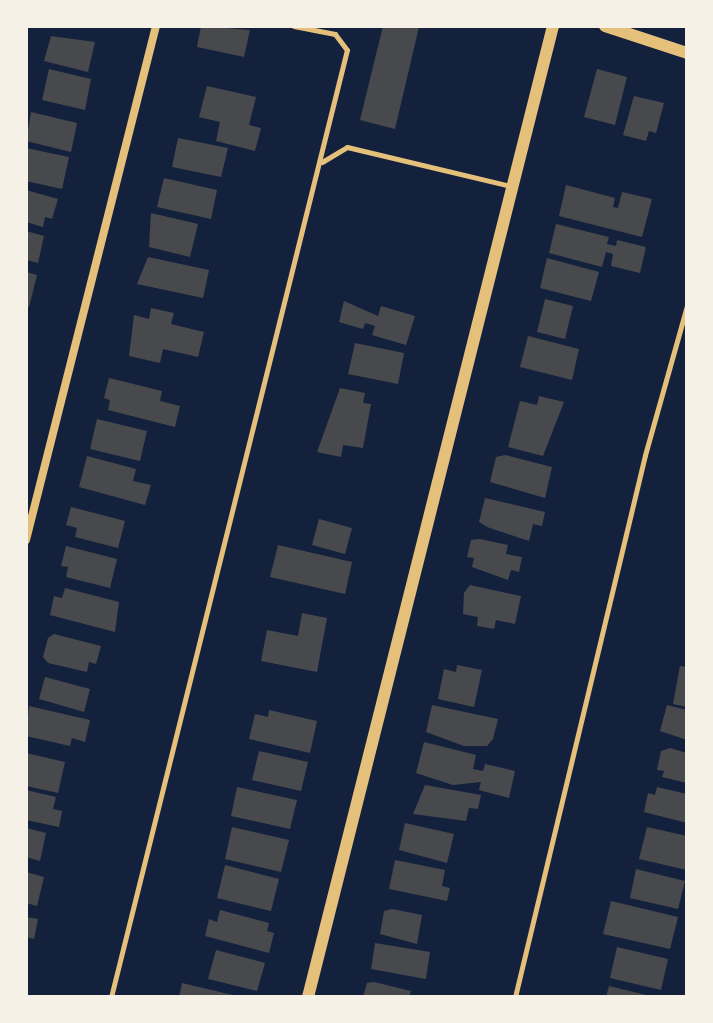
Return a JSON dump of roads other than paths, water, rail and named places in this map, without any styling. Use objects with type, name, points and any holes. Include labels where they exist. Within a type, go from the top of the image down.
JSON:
[{"type":"main road","points":[[308,997],[553,26]]},
{"type":"main road","points":[[605,26],[687,53]]},
{"type":"street","points":[[26,540],[156,26]]},
{"type":"lane","points":[[111,997],[347,50],[335,34],[294,26]]},
{"type":"lane","points":[[321,163],[347,147],[511,186]]},
{"type":"lane","points":[[515,997],[645,455],[687,306]]}]
